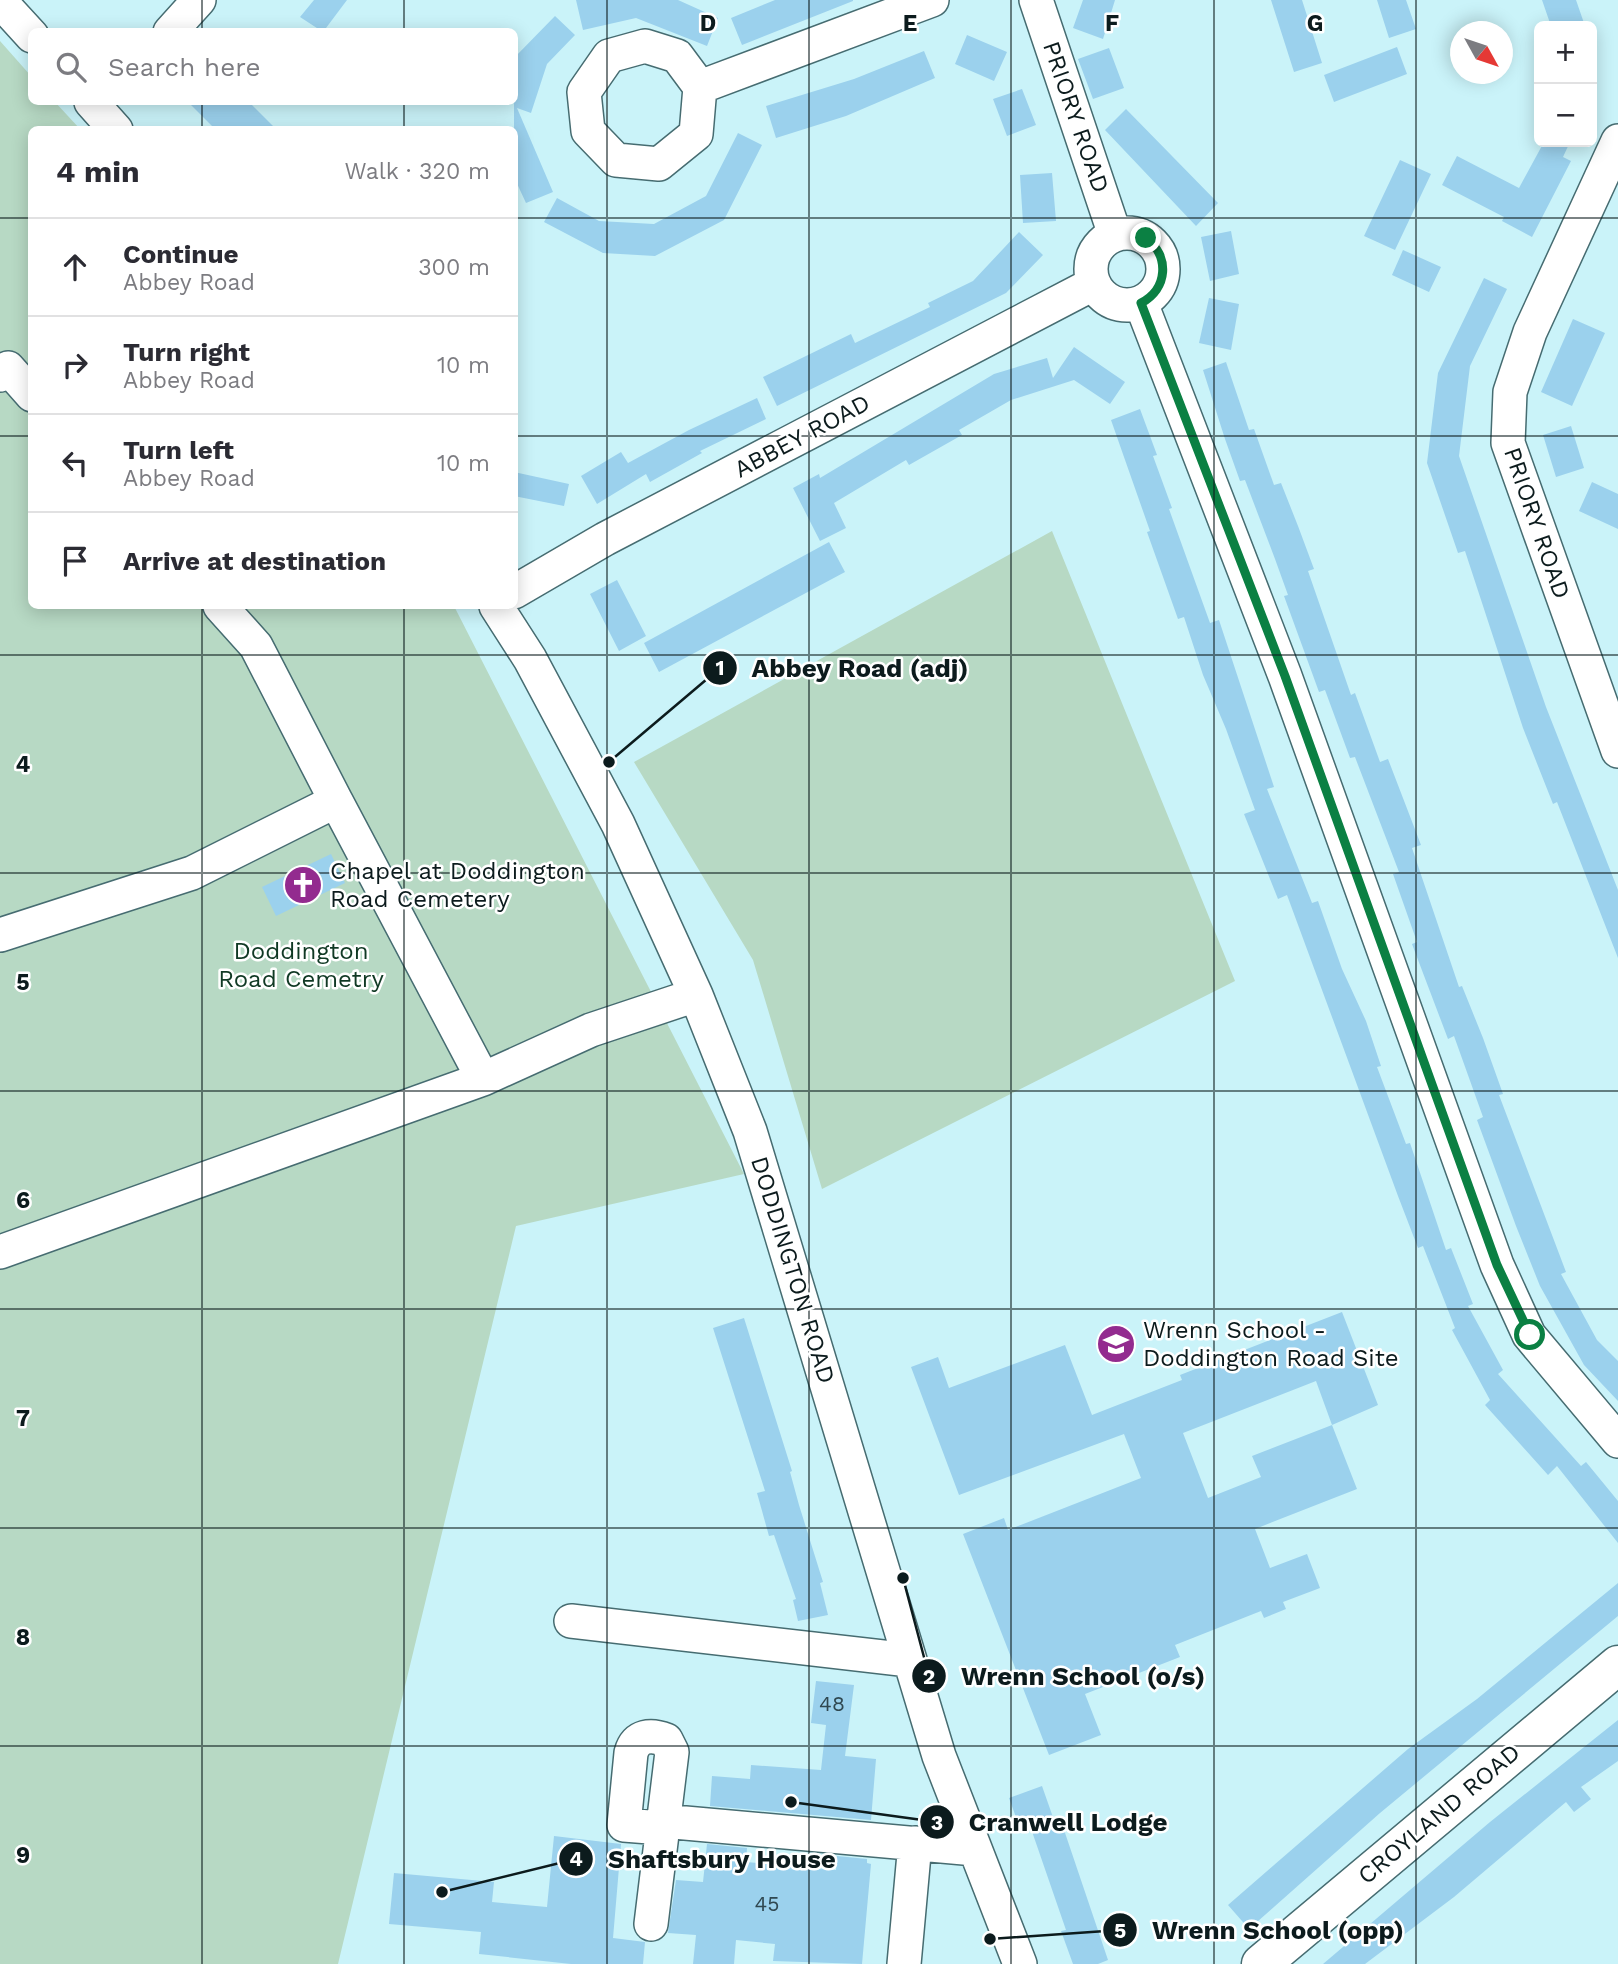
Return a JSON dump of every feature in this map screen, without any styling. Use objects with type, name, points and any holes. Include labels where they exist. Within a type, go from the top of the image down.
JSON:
[{"type":"main road","name":"CROYLAND ROAD","points":[[1261,1964],[1618,1665]]},
{"type":"street","points":[[174,28],[199,0]]},
{"type":"street","points":[[700,86],[932,0]]},
{"type":"street","name":"PRIORY ROAD","points":[[1036,0],[1115,235]]},
{"type":"street","points":[[0,1],[28,32]]},
{"type":"street","name":"PRIORY ROAD","points":[[1618,141],[1530,332],[1510,392],[1508,443],[1618,751]]},
{"type":"street","points":[[1131,233],[1146,238],[1161,256],[1162,280],[1154,294],[1141,303],[1122,306],[1113,304],[1093,284],[1090,267],[1095,251],[1115,235],[1131,233]]},
{"type":"street","name":"ABBEY ROAD","points":[[518,590],[605,538],[1093,284]]},
{"type":"street","points":[[1141,303],[1285,676],[1497,1265],[1530,1335],[1618,1441]]},
{"type":"street","points":[[0,375],[8,368],[28,390]]},
{"type":"street","points":[[223,609],[256,646],[484,1079]]},
{"type":"street","name":"DODDINGTON ROAD","points":[[498,609],[530,659],[618,824],[696,995],[758,1157],[939,1756],[1020,1964]]},
{"type":"street","points":[[0,936],[192,873],[336,801]]},
{"type":"street","points":[[0,1252],[484,1079],[591,1030],[696,995]]},
{"type":"street","points":[[571,1621],[909,1660]]},
{"type":"street","points":[[651,1924],[663,1824],[975,1849]]},
{"type":"street","points":[[904,1964],[915,1843]]},
{"type":"green space","name":"Doddington Road Cemetry","points":[[0,41],[28,73],[28,105],[58,105],[77,126],[28,126],[28,609],[456,609],[744,1174],[516,1226],[338,1964],[0,1964]]},
{"type":"green space","points":[[1052,531],[1235,981],[822,1189],[753,960],[634,762]]},
{"type":"building","points":[[314,0],[347,0],[326,28],[317,28],[300,17]]},
{"type":"building","points":[[576,0],[678,0],[718,18],[707,46],[636,18],[583,30]]},
{"type":"building","points":[[775,0],[853,1],[742,45],[731,18]]},
{"type":"building","points":[[1083,0],[1115,0],[1103,39],[1073,28]]},
{"type":"building","points":[[1271,0],[1302,0],[1322,63],[1294,72]]},
{"type":"building","points":[[1377,0],[1406,0],[1416,29],[1389,38]]},
{"type":"building","points":[[1542,0],[1576,0],[1583,21],[1549,21]]},
{"type":"building","points":[[555,16],[575,35],[547,64],[531,113],[517,108],[553,192],[526,203],[518,186],[518,126],[514,126],[514,105],[518,105],[518,54]]},
{"type":"building","points":[[967,35],[1007,52],[994,81],[955,64]]},
{"type":"building","points":[[1397,47],[1407,74],[1334,102],[1324,75]]},
{"type":"building","points":[[1109,48],[1124,88],[1093,99],[1078,59]]},
{"type":"building","points":[[924,51],[935,78],[846,116],[776,138],[766,106],[854,79]]},
{"type":"building","points":[[1022,89],[1036,125],[1007,136],[993,99]]},
{"type":"building","points":[[191,105],[252,105],[273,126],[212,126]]},
{"type":"building","points":[[1126,109],[1218,203],[1196,226],[1105,130]]},
{"type":"building","points":[[738,133],[762,145],[724,220],[655,256],[603,253],[544,222],[557,198],[599,221],[654,224],[706,196]]},
{"type":"building","points":[[1541,147],[1568,147],[1563,157],[1571,161],[1532,237],[1502,221],[1504,217],[1442,185],[1457,156],[1519,188]]},
{"type":"building","points":[[1400,160],[1431,174],[1395,250],[1364,236]]},
{"type":"building","points":[[1052,173],[1056,221],[1023,223],[1020,175]]},
{"type":"building","points":[[1231,231],[1239,274],[1210,281],[1201,237]]},
{"type":"building","points":[[1019,232],[1043,255],[1006,293],[777,406],[763,377],[851,334],[855,343],[930,307],[928,303],[973,281]]},
{"type":"building","points":[[1403,250],[1441,267],[1429,292],[1392,275]]},
{"type":"building","points":[[1484,278],[1507,289],[1470,366],[1459,456],[1546,707],[1618,890],[1618,958],[1557,802],[1553,804],[1523,728],[1465,551],[1458,553],[1427,463],[1438,373]]},
{"type":"building","points":[[1209,298],[1239,304],[1231,350],[1199,343]]},
{"type":"building","points":[[1573,319],[1605,333],[1572,406],[1541,392]]},
{"type":"building","points":[[1074,347],[1125,382],[1110,404],[1074,380],[1011,400],[959,430],[962,435],[909,465],[906,460],[834,503],[846,528],[820,541],[793,488],[819,474],[820,478],[994,374],[1047,358],[1053,378]]},
{"type":"building","points":[[1226,362],[1249,430],[1254,429],[1274,485],[1281,483],[1298,526],[1314,569],[1308,571],[1351,695],[1355,693],[1380,762],[1388,759],[1421,845],[1412,848],[1459,987],[1462,986],[1483,1038],[1503,1094],[1499,1095],[1566,1272],[1561,1274],[1597,1340],[1618,1361],[1618,1401],[1584,1365],[1540,1286],[1516,1226],[1477,1120],[1483,1117],[1454,1036],[1448,1039],[1412,944],[1417,942],[1393,874],[1399,872],[1355,757],[1350,758],[1325,690],[1319,692],[1284,596],[1288,595],[1275,559],[1245,480],[1240,481],[1225,439],[1203,370]]},
{"type":"building","points":[[757,398],[766,419],[700,451],[702,453],[650,482],[646,474],[597,504],[581,476],[621,452],[628,463]]},
{"type":"building","points":[[1140,409],[1157,455],[1153,456],[1172,508],[1169,509],[1210,623],[1219,620],[1274,787],[1267,789],[1312,903],[1318,901],[1342,969],[1366,1021],[1381,1066],[1377,1067],[1406,1144],[1410,1143],[1446,1250],[1451,1248],[1473,1304],[1468,1306],[1503,1370],[1498,1374],[1581,1466],[1586,1462],[1618,1501],[1618,1543],[1557,1466],[1548,1475],[1485,1405],[1490,1400],[1452,1330],[1455,1328],[1423,1246],[1418,1248],[1287,895],[1278,899],[1244,814],[1255,810],[1203,675],[1184,617],[1178,619],[1147,532],[1150,531],[1111,420]]},
{"type":"building","points":[[1571,426],[1584,468],[1556,477],[1543,435]]},
{"type":"building","points":[[518,473],[569,484],[564,506],[518,497]]},
{"type":"building","points":[[1592,482],[1618,494],[1618,529],[1579,511]]},
{"type":"building","points":[[829,542],[845,572],[659,672],[644,643]]},
{"type":"building","points":[[617,580],[646,636],[619,651],[590,594]]},
{"type":"building","name":"Chapel at Doddington Road Cemetery","points":[[331,854],[345,883],[276,916],[262,887]]},
{"type":"building","points":[[1342,1312],[1378,1405],[1332,1425],[1357,1489],[1255,1529],[1270,1568],[1307,1554],[1320,1588],[1283,1602],[1286,1609],[1264,1618],[1261,1611],[1175,1645],[1180,1657],[1085,1694],[1101,1735],[1049,1755],[963,1534],[1004,1518],[1008,1530],[1141,1478],[1124,1434],[959,1495],[911,1367],[938,1357],[949,1388],[1065,1345],[1092,1415],[1182,1380],[1180,1375]],"holes":[[[1316,1381],[1332,1425],[1252,1456],[1261,1477],[1208,1498],[1183,1433]]]},
{"type":"building","points":[[744,1318],[792,1471],[790,1472],[799,1505],[823,1582],[820,1583],[828,1615],[798,1621],[793,1600],[796,1599],[774,1535],[769,1536],[757,1493],[765,1491],[713,1328]]},
{"type":"building","points":[[1618,1583],[1618,1616],[1380,1813],[1249,1929],[1228,1905],[1408,1749],[1477,1699]]},
{"type":"building","points":[[816,1681],[854,1685],[845,1756],[876,1759],[871,1820],[710,1806],[712,1776],[750,1779],[751,1765],[821,1770],[826,1725],[811,1723]]},
{"type":"building","points":[[1618,1720],[1618,1761],[1581,1787],[1591,1799],[1574,1812],[1566,1802],[1454,1897],[1365,1964],[1323,1964],[1490,1822]]},
{"type":"building","points":[[1042,1786],[1055,1823],[1061,1821],[1108,1960],[1098,1964],[1073,1964],[1061,1931],[1066,1930],[1027,1817],[1017,1820],[1009,1798]]},
{"type":"building","points":[[554,1836],[621,1844],[613,1938],[645,1942],[643,1964],[571,1964],[479,1954],[481,1932],[389,1924],[394,1873],[494,1882],[492,1902],[547,1907]]},
{"type":"building","points":[[707,1844],[747,1848],[746,1862],[836,1870],[837,1856],[867,1859],[867,1863],[871,1864],[862,1964],[773,1961],[775,1944],[736,1940],[734,1964],[693,1964],[696,1935],[668,1933],[676,1880],[703,1882]]},
{"type":"place","name":"Abbey Road (adj)","points":[[609,762]]},
{"type":"place","name":"Chapel at Doddington Road Cemetery","points":[[303,885]]},
{"type":"place","name":"Wrenn School - Doddington Road Site","points":[[1116,1344]]},
{"type":"place","name":"Wrenn School (o/s)","points":[[903,1578]]},
{"type":"place","name":"Cranwell Lodge","points":[[791,1802]]},
{"type":"place","name":"Shaftsbury House","points":[[442,1892]]},
{"type":"place","name":"Wrenn School (opp)","points":[[990,1939]]},
{"type":"route","points":[[1146,238],[1161,256],[1163,272],[1159,287],[1141,303],[1285,676],[1497,1265],[1530,1335]]}]
